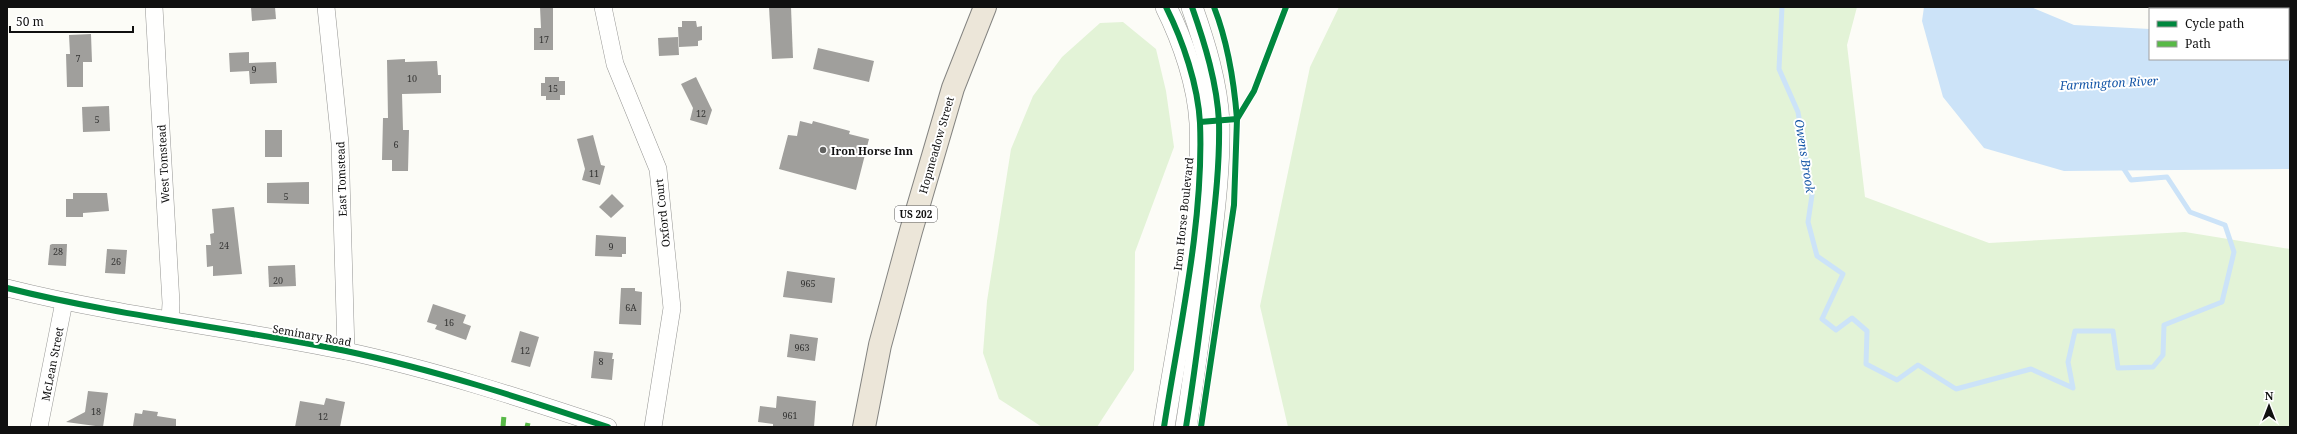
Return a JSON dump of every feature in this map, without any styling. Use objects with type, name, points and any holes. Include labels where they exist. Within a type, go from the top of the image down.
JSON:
[{"type":"highway","name":"Hopmeadow Street","points":[[864,427],[880,345],[911,231],[953,88],[985,7]]},
{"type":"street","name":"West Tomstead","points":[[154,7],[171,295],[170,320]]},
{"type":"street","name":"East Tomstead","points":[[326,7],[340,143],[346,351]]},
{"type":"street","name":"Oxford Court","points":[[603,7],[615,64],[658,169],[672,308],[653,427]]},
{"type":"street","name":"Iron Horse Boulevard","points":[[1164,427],[1194,235],[1199,176],[1200,122],[1190,71],[1178,31],[1166,7]]},
{"type":"street","points":[[1186,427],[1198,352],[1218,176],[1219,121],[1205,42],[1192,7]]},
{"type":"street","name":"Seminary Road","points":[[7,288],[64,302],[346,351],[499,391],[608,427]]},
{"type":"street","name":"McLean Street","points":[[39,427],[64,302]]},
{"type":"green space","points":[[1339,7],[1857,7],[1847,45],[1865,197],[1989,243],[2185,232],[2290,249],[2290,427],[1288,427],[1260,306],[1310,67]]},
{"type":"green space","points":[[1123,22],[1156,49],[1166,91],[1174,147],[1135,252],[1134,370],[1097,427],[1042,427],[999,399],[983,353],[987,301],[1011,149],[1033,96],[1062,57],[1100,23]]},
{"type":"water","name":"Farmington River","points":[[1924,7],[2031,7],[2074,25],[2149,29],[2149,60],[2289,60],[2290,38],[2290,169],[2064,171],[1984,148],[1943,97],[1922,21]]},
{"type":"building","points":[[251,7],[275,7],[276,19],[252,21]]},
{"type":"building","points":[[540,7],[553,7],[553,50],[534,50],[534,28],[541,28]]},
{"type":"building","points":[[769,7],[791,7],[793,58],[772,59]]},
{"type":"building","points":[[682,21],[696,21],[697,27],[702,26],[702,40],[698,41],[698,46],[679,47],[678,27],[682,27]]},
{"type":"building","points":[[91,34],[92,62],[83,62],[83,87],[67,87],[66,54],[70,54],[69,35]]},
{"type":"building","points":[[678,37],[679,55],[659,56],[658,38]]},
{"type":"building","points":[[818,48],[874,61],[869,82],[813,69]]},
{"type":"building","points":[[249,52],[249,63],[276,62],[277,83],[250,84],[249,71],[230,72],[229,53]]},
{"type":"building","points":[[405,59],[405,62],[437,61],[438,75],[441,75],[441,93],[402,94],[403,130],[409,130],[408,171],[392,171],[392,160],[382,160],[383,118],[388,118],[387,60]]},
{"type":"building","points":[[545,77],[559,77],[559,81],[565,81],[565,95],[560,95],[560,100],[546,100],[546,96],[541,96],[541,83],[545,83]]},
{"type":"building","points":[[696,77],[712,110],[707,125],[690,120],[693,108],[681,84]]},
{"type":"building","points":[[109,106],[110,131],[83,132],[82,107]]},
{"type":"building","points":[[800,121],[812,124],[813,121],[850,131],[849,134],[869,139],[856,190],[779,169],[788,135],[797,136]]},
{"type":"building","points":[[265,130],[282,130],[282,157],[265,157]]},
{"type":"building","points":[[593,135],[601,165],[605,166],[600,185],[582,180],[585,169],[577,139]]},
{"type":"building","points":[[309,182],[309,204],[267,203],[267,183]]},
{"type":"building","points":[[73,193],[107,193],[109,211],[83,213],[83,217],[66,217],[66,199],[73,199]]},
{"type":"building","points":[[612,194],[624,206],[611,218],[599,207]]},
{"type":"building","points":[[234,207],[242,274],[213,276],[213,266],[207,267],[206,245],[211,245],[210,234],[214,233],[212,209]]},
{"type":"building","points":[[596,235],[626,237],[626,254],[622,254],[622,257],[595,256]]},
{"type":"building","points":[[67,244],[66,266],[48,265],[50,245]]},
{"type":"building","points":[[107,249],[127,250],[125,274],[105,273]]},
{"type":"building","points":[[295,265],[296,286],[269,287],[268,266]]},
{"type":"building","points":[[787,271],[835,278],[832,303],[783,297]]},
{"type":"building","points":[[621,288],[635,288],[635,291],[642,292],[641,325],[619,324]]},
{"type":"building","points":[[433,304],[466,315],[463,323],[471,326],[466,340],[435,329],[437,325],[427,322]]},
{"type":"building","points":[[520,331],[539,337],[530,367],[511,362]]},
{"type":"building","points":[[790,334],[818,338],[815,361],[787,357]]},
{"type":"building","points":[[594,351],[613,353],[612,359],[614,359],[612,380],[591,378]]},
{"type":"building","points":[[88,391],[108,393],[103,427],[66,422],[85,412]]},
{"type":"building","points":[[777,396],[816,401],[814,427],[773,427],[773,424],[758,422],[760,406],[776,408]]},
{"type":"building","points":[[326,398],[345,402],[340,427],[295,427],[300,401],[324,405]]},
{"type":"building","points":[[143,410],[158,412],[157,416],[176,419],[176,427],[133,426],[135,413],[142,414]]},
{"type":"waterway","name":"Owens Brook","points":[[1782,7],[1779,69],[1798,112],[1812,195],[1808,222],[1817,256],[1843,274],[1822,319],[1836,330],[1852,318],[1867,331],[1866,364],[1897,380],[1918,365],[1956,389],[2031,369],[2073,388],[2068,362],[2075,331],[2113,331],[2118,368],[2153,367],[2163,355],[2164,325],[2222,302],[2234,252],[2225,225],[2190,212],[2167,177],[2131,180],[2122,166]]},
{"type":"marked path","points":[[503,427],[504,415]]},
{"type":"marked path","points":[[527,427],[528,423]]},
{"type":"cycle path","points":[[1164,427],[1189,275],[1198,198],[1200,160],[1199,108],[1193,79],[1184,49],[1166,7]]},
{"type":"cycle path","points":[[1186,427],[1209,258],[1219,156],[1219,122],[1216,93],[1206,49],[1192,7]]},
{"type":"cycle path","points":[[1200,122],[1237,119],[1230,62],[1214,7]]},
{"type":"cycle path","points":[[1201,427],[1234,205],[1237,119],[1254,91],[1286,7]]},
{"type":"cycle path","points":[[7,288],[49,298],[134,314],[346,351],[478,385],[608,427]]},
{"type":"place","name":"Iron Horse Inn","points":[[823,150]]}]
